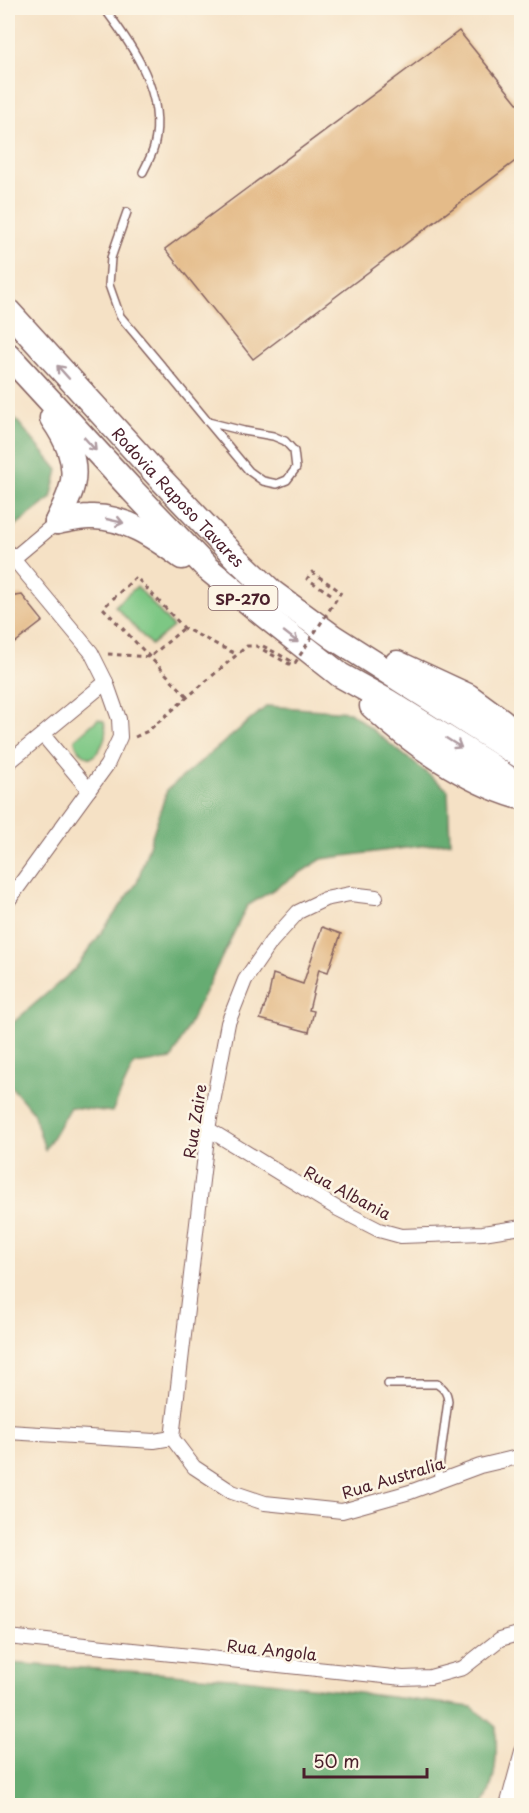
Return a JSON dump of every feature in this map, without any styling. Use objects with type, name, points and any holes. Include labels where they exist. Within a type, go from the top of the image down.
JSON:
[{"type":"highway","name":"Rodovia Raposo Tavares","points":[[8,310],[159,477],[235,557],[273,593],[333,637],[522,757]]},
{"type":"highway","name":"Rodovia Raposo Tavares","points":[[8,355],[208,569],[340,675],[489,764],[522,788]]},
{"type":"highway","points":[[8,355],[62,432],[72,459],[72,486],[57,522]]},
{"type":"highway","points":[[57,522],[90,516],[119,521],[157,539],[204,572],[240,604],[264,615]]},
{"type":"highway","points":[[333,637],[367,649],[468,696],[502,721],[522,740]]},
{"type":"highway","points":[[340,675],[385,718],[446,763],[503,792],[522,798]]},
{"type":"street","points":[[8,901],[107,765],[120,737],[119,718],[106,682],[91,652],[9,558],[57,522]]},
{"type":"street","points":[[8,764],[106,682]]},
{"type":"street","points":[[44,735],[88,790]]},
{"type":"street","name":"Rua Zaire","points":[[172,1438],[207,1129],[228,1023],[245,980],[272,942],[298,912],[325,899],[350,894],[376,897]]},
{"type":"street","name":"Rua Albania","points":[[207,1129],[338,1209],[379,1230],[400,1236],[483,1233],[522,1227]]},
{"type":"street","points":[[8,1432],[154,1441],[172,1438]]},
{"type":"street","name":"Rua Australia","points":[[172,1438],[194,1467],[232,1492],[266,1503],[342,1511],[377,1502],[480,1466],[522,1456]]},
{"type":"street","name":"Rua Angola","points":[[8,1637],[403,1678],[430,1677],[464,1668],[500,1639],[522,1633]]},
{"type":"street","points":[[507,1806],[522,1751]]},
{"type":"street","points":[[521,1806],[522,1784]]},
{"type":"lane","points":[[104,8],[126,37],[152,86],[157,120],[154,147],[143,172]]},
{"type":"lane","points":[[127,212],[111,258],[109,285],[120,316],[208,422],[249,471],[263,481],[277,484],[287,480],[296,468],[294,451],[285,441],[273,436],[208,422]]},
{"type":"lane","points":[[388,1384],[437,1384],[447,1394],[437,1482]]},
{"type":"path","points":[[263,646],[295,663],[341,592],[312,572],[307,579],[332,594]]},
{"type":"path","points":[[187,696],[103,608],[136,577],[184,628],[236,654]]},
{"type":"path","points":[[91,652],[150,657],[184,628]]},
{"type":"path","points":[[117,745],[148,731],[236,654],[247,646],[256,646]]},
{"type":"green space","points":[[8,410],[58,470],[51,498],[10,530],[8,527]]},
{"type":"green space","points":[[137,586],[173,627],[151,645],[115,606]]},
{"type":"green space","points":[[267,706],[350,712],[448,790],[450,842],[322,859],[247,906],[172,1059],[134,1064],[112,1112],[70,1107],[45,1150],[33,1112],[8,1083],[8,1027],[75,969],[137,883],[167,790]]},
{"type":"green space","points":[[98,719],[104,721],[106,732],[101,746],[91,758],[80,751],[75,739]]},
{"type":"green space","points":[[8,1663],[245,1679],[472,1707],[496,1727],[494,1777],[483,1805],[8,1805]]},
{"type":"building","points":[[459,31],[522,109],[522,156],[253,359],[165,249]]},
{"type":"building","points":[[22,595],[43,621],[8,648],[8,597]]},
{"type":"building","points":[[322,927],[341,934],[328,972],[319,969],[309,1010],[314,1011],[309,1032],[260,1019],[273,974],[303,984]]}]
